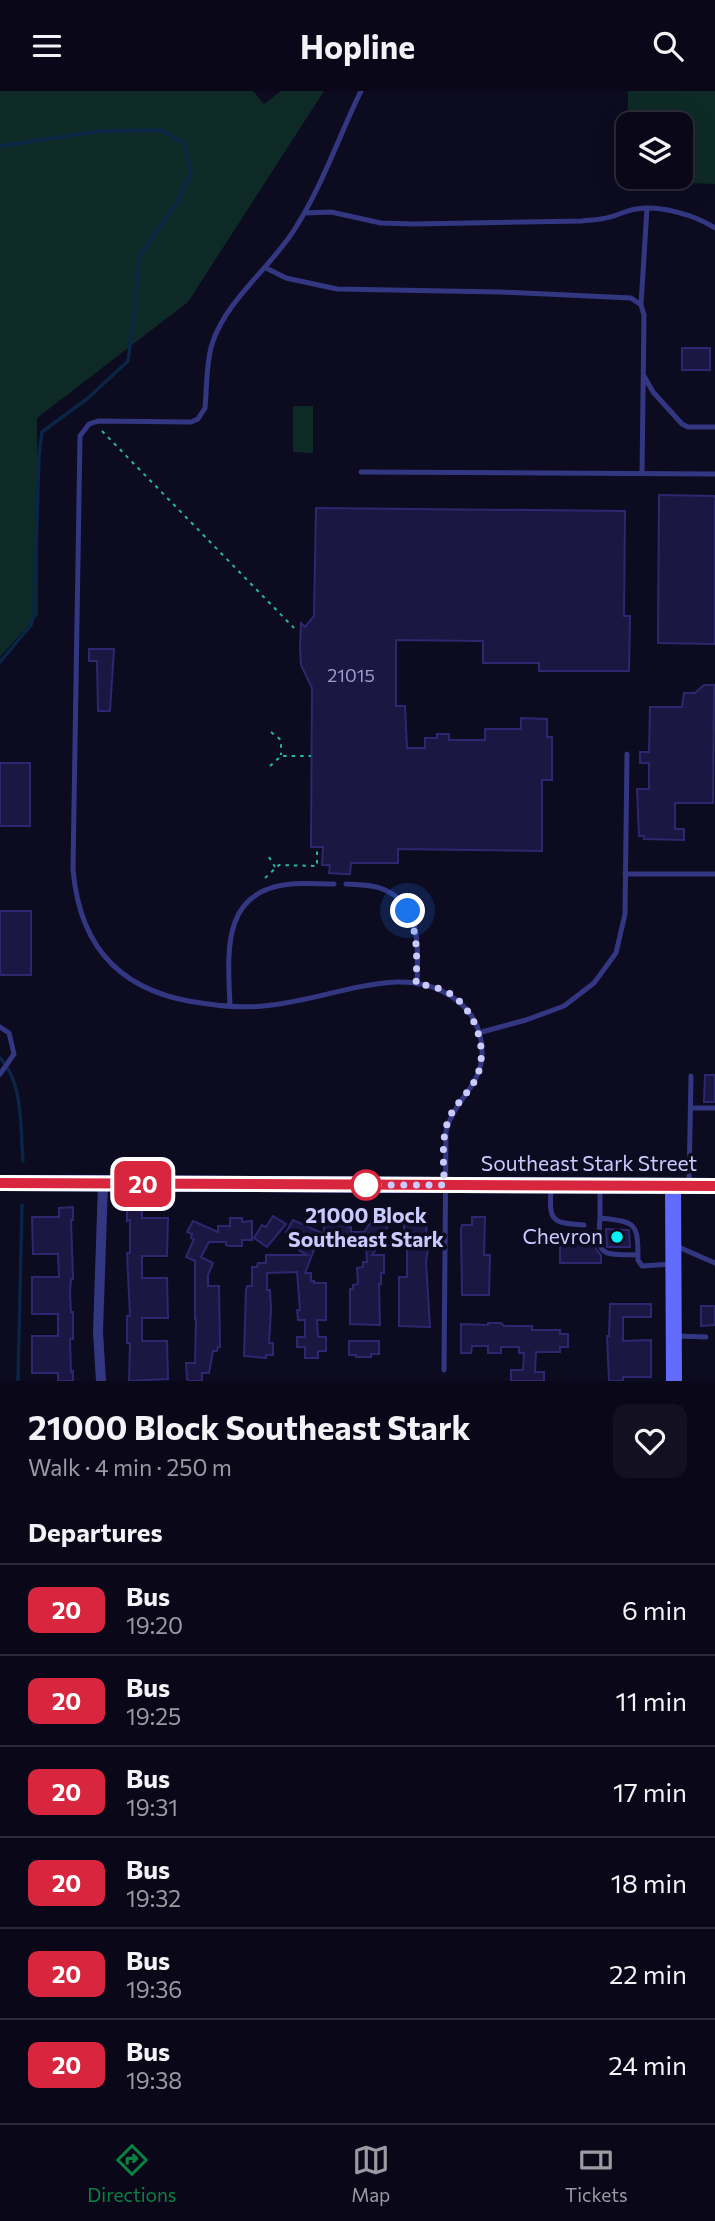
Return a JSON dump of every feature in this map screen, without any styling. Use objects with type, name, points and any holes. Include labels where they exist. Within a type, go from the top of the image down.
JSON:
[{"type":"main road","name":"Southeast Stark Street","points":[[0,1183],[715,1186]]},
{"type":"main road","points":[[673,1186],[674,1381]]},
{"type":"street","points":[[100,1381],[98,1332],[103,1184]]},
{"type":"lane","points":[[361,91],[304,213],[285,243],[224,319],[213,342],[208,363],[205,408],[198,419],[191,422],[98,421],[83,429],[79,443],[73,869],[75,894],[90,936],[109,961],[132,981],[171,999],[230,1006],[287,1003],[393,983],[416,984],[442,990],[456,998],[471,1015],[481,1040],[479,1073],[449,1118],[446,1131],[444,1370]]},
{"type":"lane","points":[[304,213],[331,212],[381,223],[414,224],[582,221],[609,218],[631,209],[647,208],[681,214],[715,228]]},
{"type":"lane","points":[[642,474],[644,315],[641,305],[647,208]]},
{"type":"lane","points":[[266,268],[286,278],[337,289],[616,296],[631,298],[641,305]]},
{"type":"lane","points":[[642,372],[653,392],[682,424],[688,427],[715,427]]},
{"type":"lane","points":[[361,472],[715,474]]},
{"type":"lane","points":[[478,1033],[565,1006],[594,983],[616,953],[625,914],[627,754]]},
{"type":"lane","points":[[625,874],[715,874]]},
{"type":"lane","points":[[230,1006],[229,965],[233,924],[249,901],[261,892],[291,884],[334,884]]},
{"type":"lane","points":[[346,884],[384,889],[399,898],[415,927],[418,946],[416,984]]},
{"type":"lane","points":[[0,1027],[9,1033],[14,1054],[0,1074]]},
{"type":"lane","points":[[690,1186],[691,1076]]},
{"type":"lane","points":[[691,1108],[715,1108]]},
{"type":"lane","points":[[552,1185],[551,1214],[554,1219],[566,1224],[584,1224]]},
{"type":"lane","points":[[600,1186],[599,1245],[602,1251],[609,1254],[638,1255]]},
{"type":"lane","points":[[600,1218],[628,1222],[635,1229],[638,1234],[638,1260],[642,1266],[673,1264]]},
{"type":"lane","points":[[673,1246],[691,1251],[715,1263]]},
{"type":"lane","points":[[674,1336],[706,1337]]},
{"type":"path","points":[[98,421],[101,429],[294,628]]},
{"type":"path","points":[[271,731],[281,740],[281,756]]},
{"type":"path","points":[[270,766],[281,756],[311,756]]},
{"type":"path","points":[[265,879],[279,865],[317,866],[317,847]]},
{"type":"path","points":[[269,857],[276,868]]},
{"type":"green space","points":[[0,91],[253,91],[264,104],[281,91],[324,91],[188,302],[37,418],[38,615],[0,657]]},
{"type":"green space","points":[[628,91],[715,91],[715,184],[693,183],[693,112],[628,112]]},
{"type":"green space","points":[[293,406],[313,406],[313,453],[293,452]]},
{"type":"building","points":[[682,348],[710,348],[710,370],[682,370]]},
{"type":"building","points":[[659,495],[715,496],[715,644],[658,643]]},
{"type":"building","points":[[316,508],[625,511],[624,616],[630,616],[629,671],[539,671],[539,663],[483,663],[483,641],[396,640],[396,706],[405,706],[407,748],[425,748],[425,738],[437,738],[437,734],[449,734],[449,740],[485,740],[485,729],[521,729],[521,718],[547,719],[547,737],[552,737],[552,780],[542,780],[542,851],[398,849],[398,863],[351,863],[350,874],[329,873],[330,865],[322,865],[323,847],[311,847],[312,688],[301,665],[300,648],[301,623],[305,627],[314,616]]},
{"type":"building","points":[[89,649],[114,649],[110,711],[98,711],[97,661],[89,661]]},
{"type":"building","points":[[704,685],[714,685],[713,803],[675,803],[675,829],[684,829],[684,840],[644,839],[644,836],[639,836],[637,789],[649,789],[649,763],[640,763],[640,752],[649,752],[650,707],[682,707],[684,693],[695,693]]},
{"type":"building","points":[[0,763],[30,763],[30,826],[0,826]]},
{"type":"building","points":[[0,911],[31,911],[31,975],[0,975]]},
{"type":"building","points":[[705,1075],[715,1075],[715,1102],[704,1102]]},
{"type":"building","points":[[73,1207],[73,1279],[70,1293],[73,1339],[70,1339],[73,1381],[58,1381],[58,1373],[32,1373],[32,1336],[58,1336],[58,1314],[32,1314],[32,1277],[59,1277],[58,1254],[33,1254],[32,1217],[59,1217],[59,1208]]},
{"type":"building","points":[[127,1208],[142,1208],[142,1218],[168,1218],[167,1256],[142,1256],[142,1278],[167,1278],[168,1318],[142,1318],[142,1341],[167,1341],[168,1379],[129,1381],[127,1253],[130,1253],[130,1220],[127,1221]]},
{"type":"building","points":[[273,1216],[286,1224],[267,1247],[254,1238],[262,1225],[266,1227]]},
{"type":"building","points":[[472,1217],[485,1217],[484,1255],[490,1255],[489,1295],[462,1295],[461,1229],[462,1225],[472,1225]]},
{"type":"building","points":[[230,1218],[242,1218],[242,1222],[252,1221],[252,1240],[242,1240],[242,1246],[209,1242],[201,1257],[213,1263],[208,1275],[208,1286],[219,1286],[220,1347],[213,1351],[209,1373],[202,1373],[202,1381],[189,1381],[186,1363],[195,1363],[196,1319],[195,1261],[186,1257],[194,1239],[191,1238],[192,1234],[187,1232],[193,1221],[218,1232],[218,1226],[230,1226]]},
{"type":"building","points":[[378,1219],[388,1226],[381,1236],[384,1238],[372,1255],[384,1255],[384,1273],[381,1273],[379,1284],[380,1325],[350,1324],[350,1289],[358,1284],[357,1268],[363,1267],[363,1262],[367,1262],[366,1245],[347,1245],[347,1249],[336,1249],[332,1248],[332,1245],[316,1245],[305,1273],[311,1273],[311,1281],[314,1283],[326,1283],[326,1320],[317,1320],[318,1337],[326,1337],[326,1351],[318,1351],[318,1358],[305,1358],[305,1347],[297,1347],[297,1337],[305,1337],[305,1320],[298,1320],[297,1310],[300,1310],[297,1272],[267,1273],[271,1310],[269,1343],[273,1343],[273,1355],[266,1355],[266,1358],[244,1356],[246,1290],[247,1286],[252,1286],[252,1267],[257,1267],[258,1263],[266,1263],[266,1255],[307,1255],[292,1246],[295,1237],[286,1232],[293,1220],[324,1234],[324,1223],[348,1220],[351,1232],[364,1232],[372,1221],[375,1223]]},
{"type":"building","points":[[404,1220],[427,1220],[425,1249],[428,1249],[426,1262],[430,1327],[399,1326],[399,1277],[407,1277],[407,1235],[404,1232]]},
{"type":"building","points":[[606,1229],[629,1230],[630,1247],[607,1247]]},
{"type":"building","points":[[560,1240],[594,1240],[601,1255],[601,1263],[560,1263]]},
{"type":"building","points":[[610,1304],[651,1304],[651,1317],[623,1317],[623,1341],[651,1340],[651,1377],[623,1377],[623,1381],[609,1381],[607,1336]]},
{"type":"building","points":[[701,1306],[715,1306],[715,1325],[701,1326]]},
{"type":"building","points":[[461,1324],[532,1326],[532,1330],[560,1330],[560,1334],[568,1334],[568,1347],[560,1347],[560,1352],[536,1352],[535,1372],[544,1372],[544,1381],[511,1381],[511,1370],[523,1370],[524,1353],[519,1353],[519,1347],[501,1347],[501,1353],[488,1353],[488,1346],[472,1346],[471,1353],[461,1353]]},
{"type":"building","points":[[349,1341],[379,1341],[379,1354],[371,1354],[371,1357],[349,1355]]},
{"type":"waterway","points":[[0,146],[101,131],[161,130],[185,144],[191,174],[175,206],[139,256],[128,361],[88,398],[42,432],[34,613],[31,625],[0,662]]},
{"type":"waterway","points":[[0,1058],[8,1068],[17,1093],[23,1161]]},
{"type":"waterway","points":[[18,1381],[22,1205]]},
{"type":"bus line","name":"20","points":[[0,1183],[715,1186]]},
{"type":"place","name":"21000 Block Southeast Stark","points":[[366,1185]]},
{"type":"place","name":"Chevron","points":[[617,1237]]},
{"type":"route","points":[[366,1185],[444,1185],[444,1150],[449,1118],[472,1087],[479,1073],[482,1056],[481,1040],[471,1015],[456,998],[442,990],[416,984],[418,946],[415,927],[408,911]]}]
